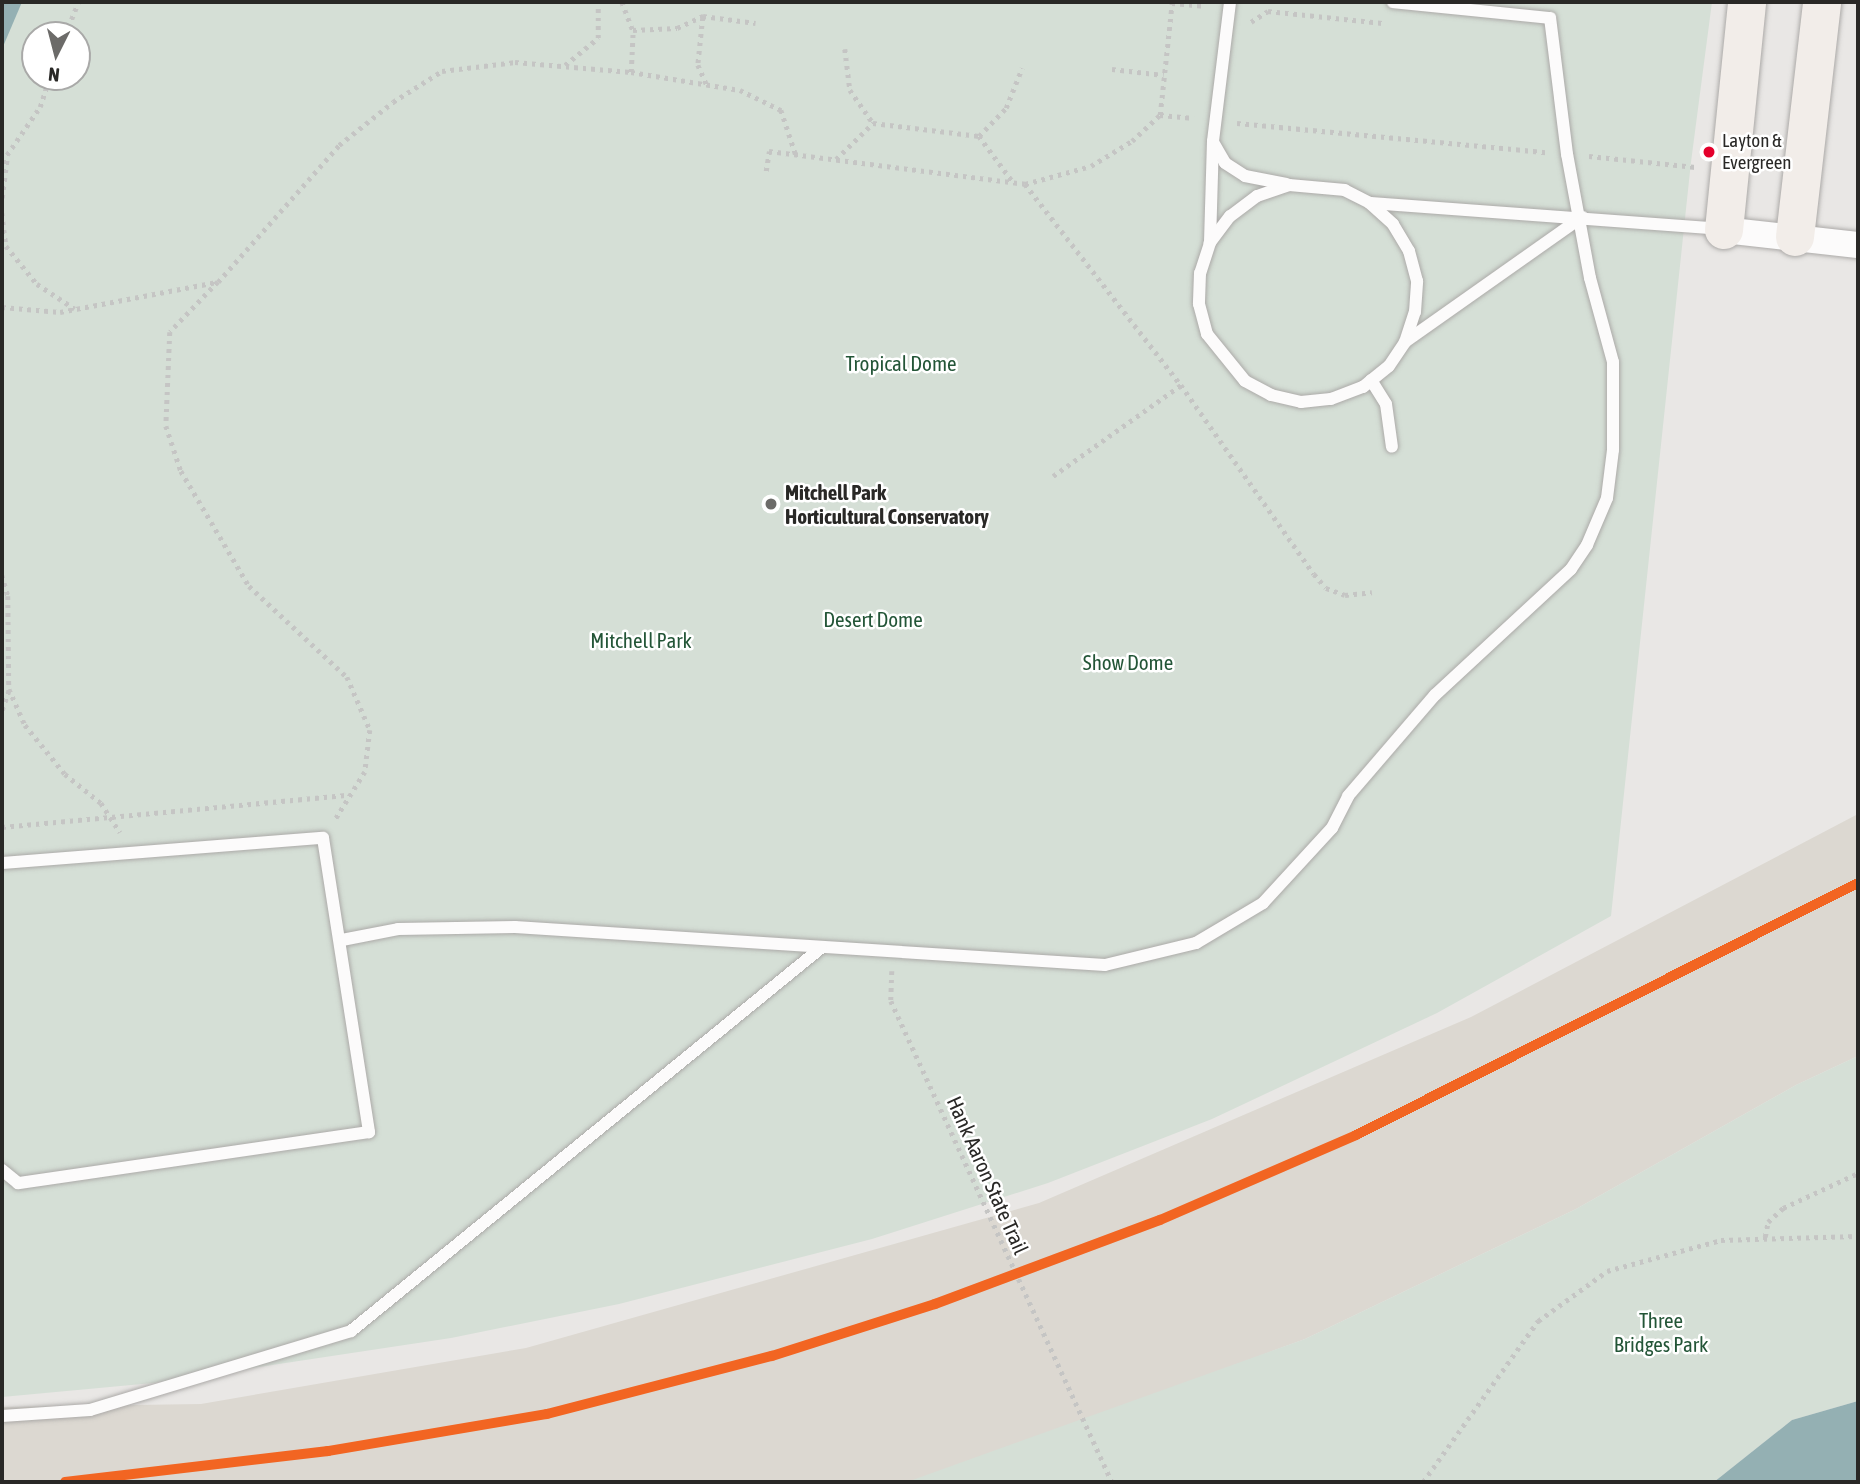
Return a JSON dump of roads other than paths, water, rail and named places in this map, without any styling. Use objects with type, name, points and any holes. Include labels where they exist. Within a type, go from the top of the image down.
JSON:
[{"type":"main road","points":[[1724,230],[1747,2]]},
{"type":"main road","points":[[1795,237],[1822,2]]},
{"type":"street","points":[[1724,230],[1858,245]]},
{"type":"lane","points":[[1213,141],[1226,163],[1245,176],[1289,185],[1345,190],[1370,203],[1393,224],[1412,261],[1417,281],[1415,312],[1405,341],[1389,366],[1371,380],[1331,399],[1301,402],[1271,395],[1244,381],[1207,334],[1200,273],[1210,243],[1213,141],[1230,2]]},
{"type":"lane","points":[[342,940],[398,929],[515,928],[1105,965],[1196,943],[1263,902],[1332,828],[1348,796],[1434,695],[1571,569],[1587,545],[1607,498],[1614,450],[1613,362],[1590,278],[1582,218],[1567,154],[1550,18],[1393,2]]},
{"type":"lane","points":[[1210,243],[1230,216],[1248,203],[1289,185]]},
{"type":"lane","points":[[1370,203],[1724,230]]},
{"type":"lane","points":[[1405,341],[1582,218]]},
{"type":"lane","points":[[1371,380],[1386,404],[1392,447]]},
{"type":"lane","points":[[2,863],[323,838],[342,940],[369,1132],[18,1183],[2,1170]]},
{"type":"lane","points":[[2,1416],[90,1410],[351,1331],[821,948]]},
{"type":"water","points":[[2,2],[22,2],[2,49]]},
{"type":"water","points":[[1858,1401],[1858,1482],[1714,1482],[1792,1420]]},
{"type":"place","name":"Layton & Evergreen","points":[[1709,152]]},
{"type":"place","name":"Mitchell Park Horticultural Conservatory","points":[[771,504]]},
{"type":"park label","name":"Tropical Dome","points":[[901,363]]},
{"type":"park label","name":"Desert Dome","points":[[873,619]]},
{"type":"park label","name":"Mitchell Park","points":[[641,640]]},
{"type":"park label","name":"Show Dome","points":[[1128,662]]},
{"type":"park label","name":"Three Bridges Park","points":[[1661,1332]]}]
